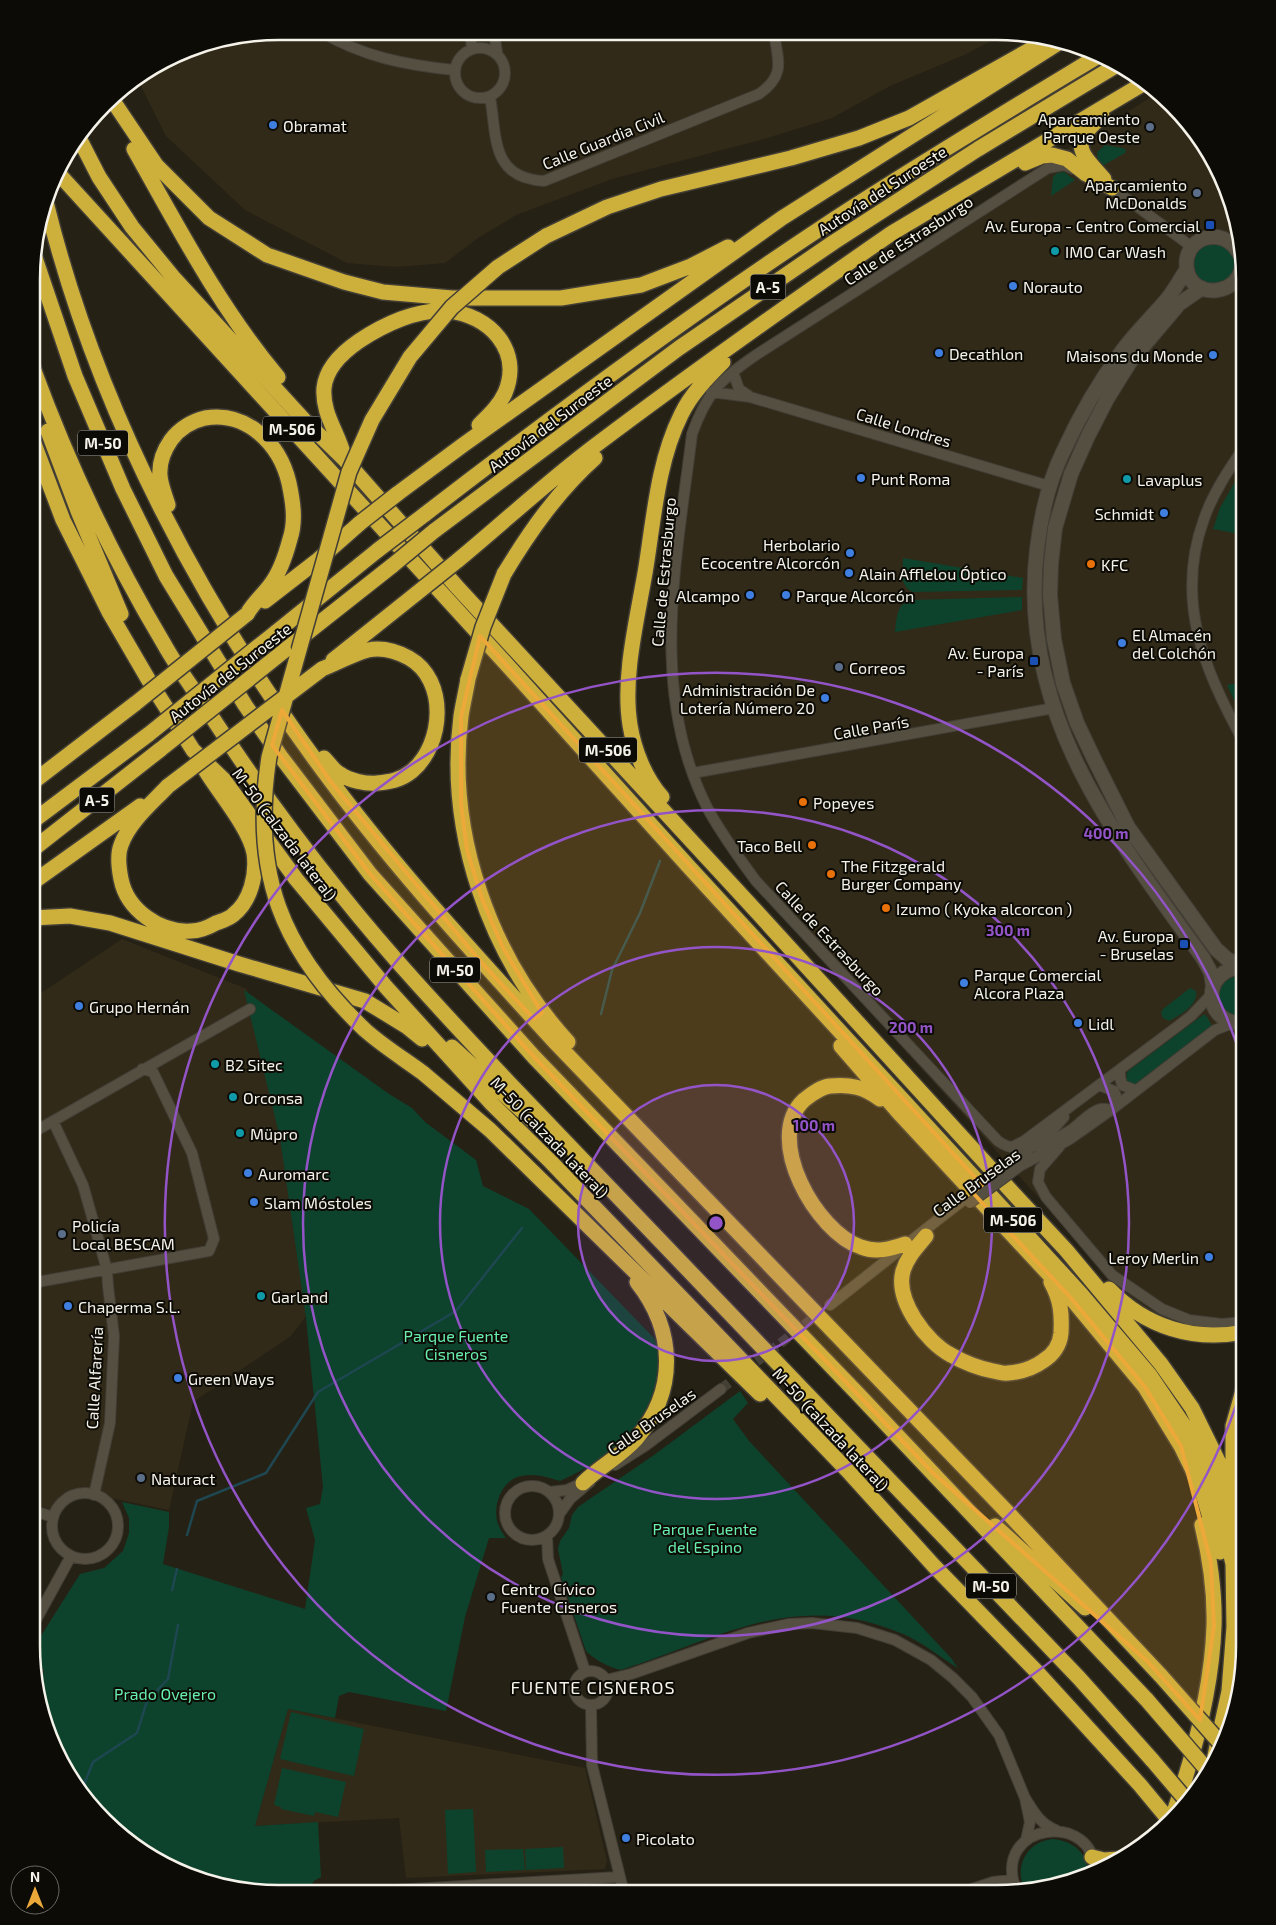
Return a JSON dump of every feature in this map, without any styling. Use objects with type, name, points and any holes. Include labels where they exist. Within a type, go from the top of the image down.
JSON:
[{"type":"highway","points":[[934,1566],[635,1270],[490,1130],[423,1073],[367,1031],[326,989],[298,950],[283,919],[270,876],[263,810],[269,757],[349,472],[372,420],[410,357],[452,307],[498,267],[546,236],[607,208],[661,189],[791,158],[859,138],[909,118],[1041,45]]},
{"type":"highway","points":[[40,777],[318,560],[360,523],[463,445],[782,218],[1052,47]]},
{"type":"highway","name":"Autovía del Suroeste","points":[[40,815],[149,734],[378,550],[589,391],[767,264],[952,144],[1092,60]]},
{"type":"highway","name":"Autovía del Suroeste","points":[[40,844],[434,531],[679,348],[834,242],[978,149],[1110,69]]},
{"type":"highway","points":[[40,877],[168,786],[322,669],[349,645],[457,561],[595,445],[765,322],[892,233],[1138,86]]},
{"type":"highway","points":[[1112,188],[1088,161],[1081,150],[1082,139],[1087,129],[1132,90]]},
{"type":"highway","points":[[115,105],[156,165],[209,218],[268,255],[344,282],[383,292],[452,298],[561,298],[607,292],[641,285],[691,266],[782,218]]},
{"type":"highway","points":[[112,108],[180,230],[235,320],[261,357],[311,416],[324,438]]},
{"type":"highway","name":"M-506","points":[[82,144],[99,177],[132,227],[173,277],[305,421],[345,460],[458,588],[1066,1250],[1161,1364],[1192,1408],[1220,1464],[1236,1519]]},
{"type":"highway","points":[[963,192],[997,179],[1033,159],[1052,155],[1067,159],[1086,174],[1112,188]]},
{"type":"highway","name":"M-506","points":[[62,179],[1081,1294],[1150,1374],[1185,1427],[1206,1469],[1222,1517],[1232,1564],[1234,1627],[1229,1691],[1221,1730]]},
{"type":"highway","points":[[49,213],[97,365],[146,478],[212,604],[331,782],[481,962],[1010,1515],[1161,1676],[1217,1740]]},
{"type":"highway","name":"M-50","points":[[40,274],[75,376],[123,490],[166,576],[245,705],[281,757],[370,874],[534,1056],[933,1473],[1147,1700],[1204,1766]]},
{"type":"highway","points":[[345,460],[341,443],[328,420],[324,404],[324,387],[329,372],[351,346],[372,332],[396,320],[418,314],[446,311],[468,315],[490,327],[504,345],[509,364],[509,378],[505,392],[497,406],[463,445]]},
{"type":"highway","points":[[757,912],[732,876],[659,794],[646,773],[630,726],[628,681],[662,474],[671,438],[690,399],[705,380],[765,322]]},
{"type":"highway","name":"M-50","points":[[40,385],[68,454],[135,594],[165,646],[242,764],[341,895],[445,1014],[1079,1678],[1183,1796]]},
{"type":"highway","points":[[40,409],[78,511],[117,605],[144,657],[172,703],[224,780]]},
{"type":"highway","points":[[646,409],[584,468],[550,505],[504,574],[483,627],[468,678],[461,717],[459,758],[461,804],[467,850],[482,899],[503,948],[528,990],[562,1036],[687,1170],[716,1209]]},
{"type":"highway","points":[[212,604],[202,571],[168,505],[160,474],[161,459],[175,436],[185,427],[198,420],[218,416],[238,420],[253,427],[269,442],[277,453],[287,475],[292,499],[294,522],[280,567],[271,584],[253,603],[248,614]]},
{"type":"highway","name":"M-50 (calzada lateral)","points":[[40,459],[63,520],[109,612],[148,678],[193,750],[224,780],[296,880],[386,987],[492,1104],[551,1162],[1037,1672],[1140,1785],[1165,1816]]},
{"type":"highway","points":[[294,728],[340,775],[367,784],[394,781],[412,771],[429,750],[436,723],[437,701],[433,685],[414,661],[393,651],[368,650],[322,669]]},
{"type":"highway","points":[[168,786],[130,827],[120,846],[119,869],[122,887],[131,903],[146,918],[168,928],[191,931],[208,928],[233,915],[248,897],[254,875],[254,853],[239,822],[193,750]]},
{"type":"highway","points":[[690,868],[764,958],[901,1115],[1071,1298],[1145,1387],[1180,1446],[1201,1487],[1223,1562],[1234,1627]]},
{"type":"highway","points":[[40,918],[70,916],[110,923],[365,1001],[406,1026],[492,1104]]},
{"type":"highway","name":"M-50","points":[[386,987],[563,1150],[604,1182]]},
{"type":"highway","points":[[901,1115],[868,1090],[847,1084],[826,1086],[812,1093],[798,1106],[790,1123],[790,1146],[797,1173],[809,1200],[822,1218],[841,1236],[860,1247],[880,1250],[905,1244]]},
{"type":"highway","points":[[490,1130],[510,1154],[629,1272],[648,1296],[661,1325],[667,1359],[666,1379],[658,1404],[636,1440],[583,1483]]},
{"type":"highway","points":[[926,1236],[913,1252],[903,1271],[902,1282],[906,1306],[923,1331],[949,1354],[977,1368],[1006,1374],[1032,1370],[1052,1356],[1060,1338],[1062,1314],[1056,1292],[1042,1268]]},
{"type":"highway","points":[[1066,1250],[1086,1265],[1119,1300],[1154,1323],[1183,1333],[1219,1336],[1236,1333]]},
{"type":"highway","points":[[1236,1415],[1233,1426],[1233,1462],[1236,1475]]},
{"type":"highway","points":[[1177,1804],[1185,1781],[1206,1693],[1214,1626],[1211,1563],[1194,1488],[1180,1446]]},
{"type":"highway","points":[[933,1473],[987,1518],[1147,1662]]},
{"type":"highway","points":[[1092,1857],[1103,1860]]},
{"type":"street","points":[[335,40],[378,58],[417,66],[454,70]]},
{"type":"street","points":[[471,40],[472,48]]},
{"type":"street","points":[[495,40],[497,52],[503,61],[506,71],[504,82],[499,90],[490,96],[472,97],[465,93],[455,79],[454,70],[460,56],[472,48],[485,47],[497,52]]},
{"type":"street","name":"Calle Guardia Civil","points":[[490,96],[500,157],[508,169],[517,176],[529,180],[544,181],[759,94],[770,87],[776,79],[778,65],[775,40]]},
{"type":"street","name":"Calle de Estrasburgo","points":[[1034,1146],[1023,1148],[1000,1143],[756,881],[730,846],[709,810],[683,744],[671,675],[670,633],[692,434],[699,414],[711,392],[756,355],[1048,168],[1064,165],[1086,174]]},
{"type":"street","points":[[1112,188],[1192,247]]},
{"type":"street","points":[[1230,238],[1206,238],[1192,247],[1188,256],[1187,268],[1192,280],[1202,288],[1210,291],[1226,289],[1236,278]]},
{"type":"street","points":[[1187,268],[1169,296],[1109,369],[1072,434],[1049,486],[1040,525],[1034,576],[1035,615],[1047,689],[1078,766],[1101,810],[1129,856],[1211,973],[1215,1009],[1220,1015],[1236,1022]]},
{"type":"street","points":[[1202,288],[1180,304],[1130,362],[1107,399],[1088,436],[1072,474],[1056,528],[1051,564],[1050,595],[1054,639],[1063,683],[1077,723],[1110,794],[1138,842],[1216,949],[1227,959],[1236,963]]},
{"type":"street","points":[[733,372],[739,389],[750,397]]},
{"type":"street","name":"Calle Londres","points":[[711,392],[750,397],[1049,486]]},
{"type":"street","points":[[1236,460],[1214,495],[1203,520],[1196,548],[1191,589],[1195,625],[1209,674],[1236,726]]},
{"type":"street","name":"Calle París","points":[[693,773],[1054,708]]},
{"type":"street","points":[[1212,990],[1218,977],[1225,971],[1236,967]]},
{"type":"street","name":"Calle Bruselas","points":[[1013,1146],[1024,1141],[1101,1086],[1191,1016],[1212,990]]},
{"type":"street","points":[[40,1128],[250,1009]]},
{"type":"street","name":"Calle Bruselas","points":[[1018,1163],[1060,1146],[1215,1030],[1236,1024]]},
{"type":"street","points":[[40,1282],[209,1251],[214,1239],[192,1153],[153,1072],[142,1069]]},
{"type":"street","points":[[1120,1071],[1122,1085],[1135,1090]]},
{"type":"street","points":[[1101,1086],[1114,1091],[1116,1096],[1113,1108]]},
{"type":"street","name":"Calle Bruselas","points":[[830,1305],[905,1244],[1018,1163],[1083,1099]]},
{"type":"street","name":"Calle Bruselas","points":[[1034,1146],[1060,1137],[1097,1110],[1113,1108]]},
{"type":"street","name":"Calle Alfarería","points":[[53,1121],[83,1185],[107,1270],[114,1336],[110,1423],[94,1495]]},
{"type":"street","points":[[1060,1146],[1040,1168],[1038,1182],[1046,1197],[1112,1275],[1162,1309],[1189,1320],[1222,1324],[1236,1323]]},
{"type":"street","name":"Calle Bruselas","points":[[884,1263],[926,1236],[968,1200]]},
{"type":"street","name":"Calle Bruselas","points":[[560,1513],[578,1491],[645,1446],[722,1389]]},
{"type":"street","name":"Calle Bruselas","points":[[550,1492],[566,1490],[597,1477]]},
{"type":"street","points":[[528,1540],[548,1536],[556,1526],[560,1513],[557,1502],[550,1492],[537,1486],[529,1486],[516,1491],[507,1502],[505,1516],[510,1530],[515,1535],[528,1540],[538,1547],[548,1559]]},
{"type":"street","points":[[74,1495],[94,1495],[110,1505],[115,1513],[118,1522],[117,1532],[114,1541],[102,1554],[92,1558],[81,1559],[71,1556],[59,1547],[52,1532],[53,1517],[65,1500],[74,1495]]},
{"type":"street","points":[[40,1513],[53,1517]]},
{"type":"street","points":[[548,1536],[548,1559],[585,1672]]},
{"type":"street","points":[[40,1613],[71,1556]]},
{"type":"street","points":[[606,1680],[631,1674],[748,1633],[789,1624],[812,1623],[857,1628],[895,1640],[931,1660],[972,1697],[999,1735],[1025,1798],[1036,1817],[1044,1825],[1068,1833],[1078,1839],[1092,1857],[1093,1865]]},
{"type":"street","points":[[596,1671],[606,1680],[608,1690],[606,1697],[597,1704],[591,1706],[580,1702],[574,1692],[575,1681],[579,1675],[585,1672],[596,1671]]},
{"type":"street","points":[[591,1706],[592,1765],[622,1885]]},
{"type":"street","points":[[1025,1798],[1030,1822],[1026,1840]]},
{"type":"street","points":[[1014,1884],[1011,1869],[1019,1848],[1026,1840],[1036,1834],[1057,1830]]},
{"type":"street","points":[[481,1885],[619,1877]]},
{"type":"street","points":[[984,1885],[993,1882],[1009,1884]]},
{"type":"highlighted area","points":[[480,636],[982,1185],[973,1193],[1071,1298],[1145,1387],[1181,1446],[1211,1563],[1214,1626],[1200,1720],[1147,1661],[933,1473],[534,1057],[370,874],[272,745],[282,710],[331,782],[481,962],[534,1019],[542,1013],[503,948],[482,899],[467,850],[461,804],[461,717]]},
{"type":"shaded area","points":[[279,40],[993,40],[964,55],[890,86],[832,118],[764,139],[612,179],[516,215],[478,238],[445,263],[396,267],[347,263],[245,210],[166,136],[140,84],[188,58],[217,48],[248,42]]},
{"type":"shaded area","points":[[1152,97],[1177,121],[1204,160],[1223,202],[1234,248],[1236,279],[1236,1328],[1231,1329],[1190,1328],[1153,1314],[1128,1296],[738,867],[699,804],[682,761],[668,694],[664,635],[687,431],[696,407],[710,385],[724,369],[1044,163]]},
{"type":"shaded area","points":[[122,939],[247,989],[269,1083],[294,1207],[306,1316],[291,1336],[193,1402],[169,1510],[76,1491],[61,1499],[50,1509],[40,1506],[40,994]]},
{"type":"shaded area","points":[[288,1709],[585,1768],[607,1861],[605,1869],[406,1878],[399,1818],[255,1826]]},
{"type":"green space","points":[[1105,145],[1126,150],[1125,153],[1104,165],[1098,161],[1097,152]]},
{"type":"green space","points":[[1064,172],[1075,180],[1051,196],[1053,177],[1057,173]]},
{"type":"green space","points":[[1218,244],[1225,247],[1231,253],[1234,264],[1233,272],[1225,281],[1218,284],[1210,284],[1203,281],[1195,272],[1194,260],[1197,253],[1206,245]]},
{"type":"green space","points":[[1236,480],[1236,533],[1213,529],[1220,508]]},
{"type":"green space","points":[[903,558],[1023,578],[1022,590],[913,592],[909,590],[904,582],[902,573]]},
{"type":"green space","points":[[1022,597],[1022,610],[895,632],[900,608],[911,600]]},
{"type":"green space","points":[[1236,684],[1236,704],[1227,685]]},
{"type":"green space","points":[[1236,977],[1236,1016],[1227,1013],[1219,1000],[1222,986],[1228,980]]},
{"type":"green space","points":[[1190,988],[1196,991],[1195,1001],[1192,1005],[1169,1021],[1163,1018],[1161,1013],[1163,1009]]},
{"type":"green space","name":"Parque Fuente Cisneros","points":[[244,990],[389,1094],[412,1108],[425,1122],[476,1160],[483,1186],[529,1209],[654,1338],[659,1358],[655,1390],[648,1408],[638,1424],[610,1452],[577,1473],[560,1481],[541,1476],[526,1475],[514,1479],[503,1488],[497,1502],[496,1517],[506,1538],[489,1538],[465,1617],[446,1711],[349,1692],[339,1696],[335,1718],[288,1709],[255,1826],[318,1822],[321,1877],[311,1885],[248,1883],[217,1877],[173,1860],[146,1845],[121,1826],[99,1804],[80,1779],[58,1737],[48,1708],[42,1677],[44,1671],[42,1669],[40,1646],[40,1637],[80,1574],[104,1568],[123,1551],[129,1533],[129,1518],[122,1502],[169,1512],[169,1527],[163,1564],[305,1609],[315,1540],[306,1508],[320,1504],[323,1487],[306,1318],[280,1138]]},
{"type":"green space","points":[[1203,1015],[1206,1015],[1212,1026],[1135,1084],[1129,1084],[1126,1081],[1127,1072]]},
{"type":"green space","name":"Parque Fuente del Espino","points":[[740,1391],[748,1403],[733,1419],[749,1441],[951,1658],[958,1668],[924,1645],[903,1634],[864,1621],[827,1616],[793,1617],[759,1623],[726,1632],[621,1670],[602,1663],[586,1651],[561,1577],[563,1574],[558,1549],[560,1541],[569,1528],[572,1515],[578,1507],[654,1455]]},
{"type":"green space","points":[[291,1712],[364,1729],[354,1776],[280,1759]]},
{"type":"green space","points":[[282,1768],[346,1782],[338,1817],[315,1812],[314,1816],[281,1809],[281,1807],[274,1805]]},
{"type":"green space","points":[[473,1809],[476,1872],[448,1874],[445,1810]]},
{"type":"green space","points":[[1061,1840],[1074,1846],[1083,1855],[1088,1867],[1059,1877],[1022,1883],[1021,1871],[1025,1856],[1030,1849],[1044,1841]]},
{"type":"green space","points":[[563,1847],[564,1868],[526,1870],[525,1849]]},
{"type":"green space","points":[[523,1849],[525,1870],[486,1872],[485,1850]]},
{"type":"waterway","points":[[601,1014],[612,970],[640,913],[660,861]]},
{"type":"waterway","points":[[187,1535],[197,1501],[266,1473],[318,1392],[456,1311],[522,1228]]},
{"type":"waterway","points":[[172,1590],[177,1569]]},
{"type":"waterway","points":[[85,1786],[93,1762],[137,1733],[147,1701],[168,1679],[178,1625]]},
{"type":"tunnel","points":[[721,1389],[830,1305]]},
{"type":"place","name":"Obramat","points":[[273,125]]},
{"type":"place","name":"Aparcamiento Parque Oeste","points":[[1150,127]]},
{"type":"place","name":"Aparcamiento McDonalds","points":[[1197,193]]},
{"type":"place","name":"Av. Europa - Centro Comercial","points":[[1210,225]]},
{"type":"place","name":"IMO Car Wash","points":[[1055,251]]},
{"type":"place","name":"Norauto","points":[[1013,286]]},
{"type":"place","name":"Decathlon","points":[[939,353]]},
{"type":"place","name":"Maisons du Monde","points":[[1213,355]]},
{"type":"place","name":"Punt Roma","points":[[861,478]]},
{"type":"place","name":"Lavaplus","points":[[1127,479]]},
{"type":"place","name":"Schmidt","points":[[1164,513]]},
{"type":"place","name":"Herbolario Ecocentre Alcorcón","points":[[850,553]]},
{"type":"place","name":"KFC","points":[[1091,564]]},
{"type":"place","name":"Alain Afflelou Óptico","points":[[849,573]]},
{"type":"place","name":"Alcampo","points":[[750,595]]},
{"type":"place","name":"Parque Alcorcón","points":[[786,595]]},
{"type":"place","name":"El Almacén del Colchón","points":[[1122,643]]},
{"type":"place","name":"Av. Europa - París","points":[[1034,661]]},
{"type":"place","name":"Correos","points":[[839,667]]},
{"type":"place","name":"Administración De Lotería Número 20","points":[[825,698]]},
{"type":"place","name":"Popeyes","points":[[803,802]]},
{"type":"place","name":"Taco Bell","points":[[812,845]]},
{"type":"place","name":"The Fitzgerald Burger Company","points":[[831,874]]},
{"type":"place","name":"Izumo ( Kyoka alcorcon )","points":[[886,908]]},
{"type":"place","name":"Av. Europa - Bruselas","points":[[1184,944]]},
{"type":"place","name":"Parque Comercial Alcora Plaza","points":[[964,983]]},
{"type":"place","name":"Grupo Hernán","points":[[79,1006]]},
{"type":"place","name":"Lidl","points":[[1078,1023]]},
{"type":"place","name":"B2 Sitec","points":[[215,1064]]},
{"type":"place","name":"Orconsa","points":[[233,1097]]},
{"type":"place","name":"Müpro","points":[[240,1133]]},
{"type":"place","name":"Auromarc","points":[[248,1173]]},
{"type":"place","name":"Slam Móstoles","points":[[254,1202]]},
{"type":"place","name":"Policía Local BESCAM","points":[[62,1234]]},
{"type":"place","name":"Leroy Merlin","points":[[1209,1257]]},
{"type":"place","name":"Garland","points":[[261,1296]]},
{"type":"place","name":"Chaperma S.L.","points":[[68,1306]]},
{"type":"place","name":"Green Ways","points":[[178,1378]]},
{"type":"place","name":"Naturact","points":[[141,1478]]},
{"type":"place","name":"Centro Cívico Fuente Cisneros","points":[[491,1597]]},
{"type":"place","name":"Picolato","points":[[626,1838]]},
{"type":"district","name":"FUENTE CISNEROS","points":[[593,1687]]},
{"type":"park label","name":"Prado Ovejero","points":[[165,1693]]}]
